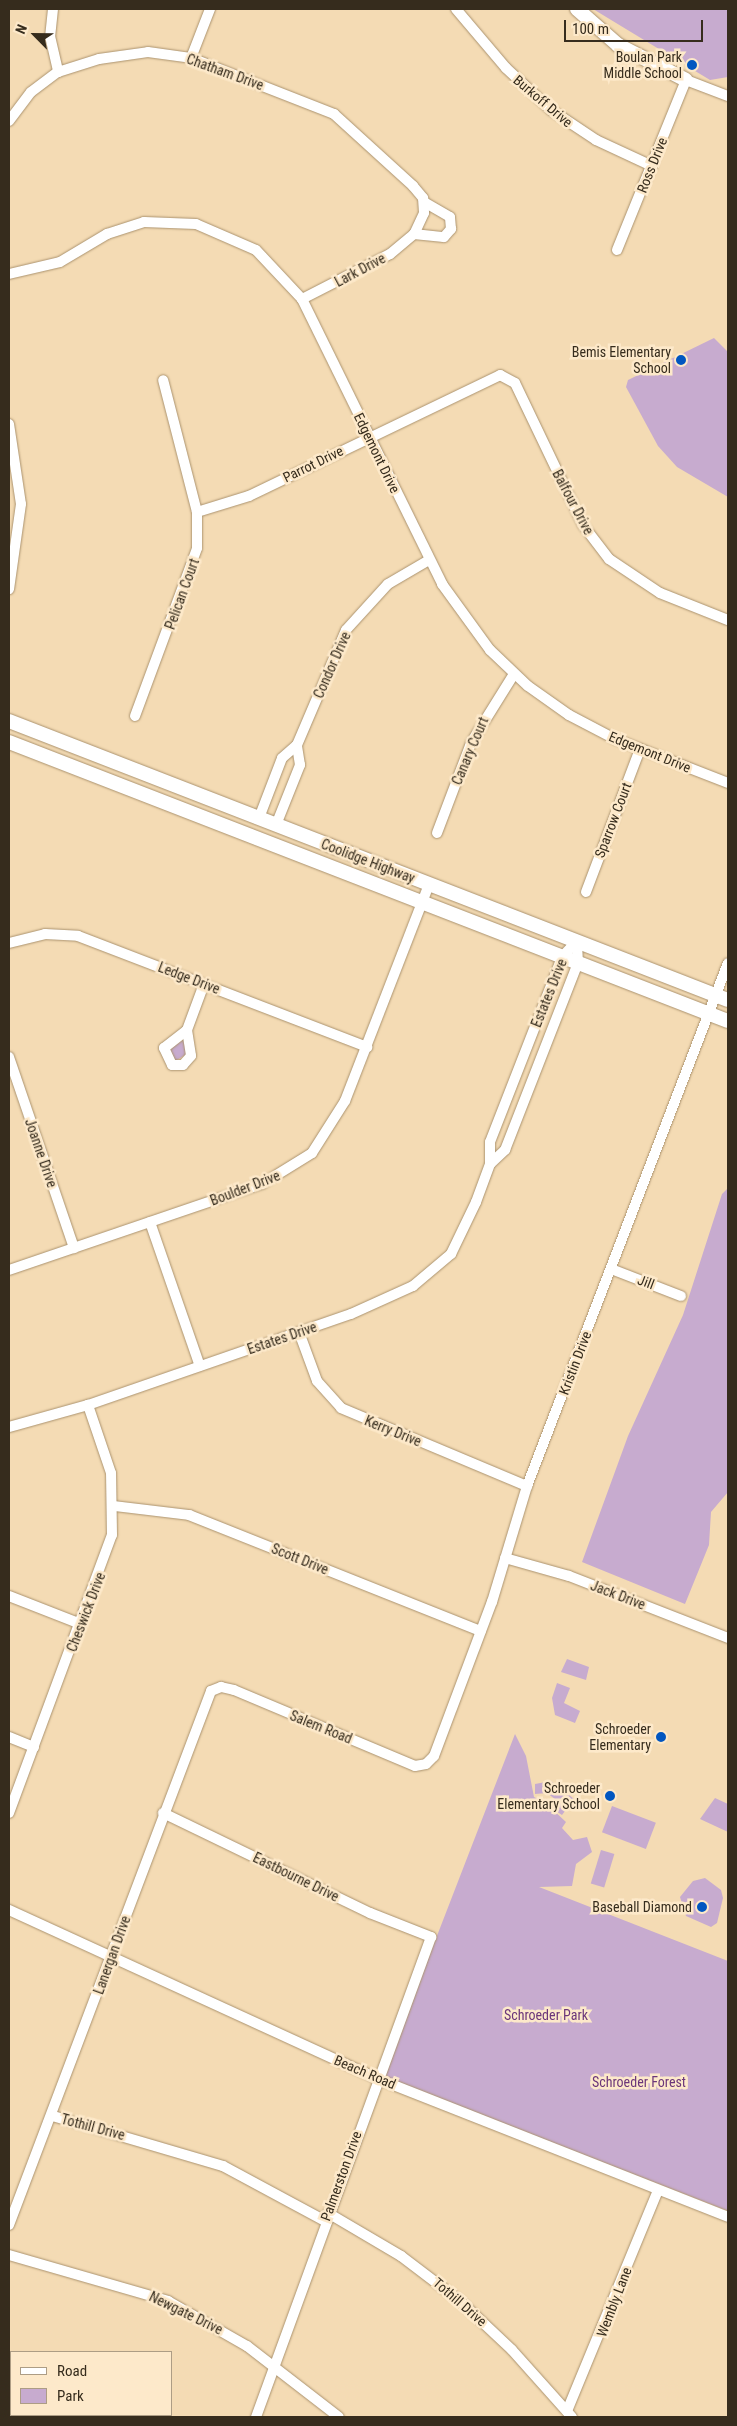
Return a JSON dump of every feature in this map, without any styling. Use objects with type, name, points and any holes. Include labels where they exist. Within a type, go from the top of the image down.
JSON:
[{"type":"main road","points":[[576,9],[625,50],[686,80]]},
{"type":"main road","name":"Coolidge Highway","points":[[9,721],[722,998]]},
{"type":"main road","name":"Coolidge Highway","points":[[9,742],[728,1020]]},
{"type":"street","points":[[53,9],[50,36],[58,72]]},
{"type":"street","points":[[191,58],[210,9]]},
{"type":"street","name":"Burkoff Drive","points":[[456,9],[536,98],[584,133],[652,166]]},
{"type":"street","name":"Chatham Drive","points":[[9,121],[31,92],[58,72],[122,54],[191,58],[334,114],[413,186],[424,202],[450,217],[451,229],[444,237],[414,234]]},
{"type":"street","points":[[686,80],[728,96]]},
{"type":"street","name":"Ross Drive","points":[[617,250],[686,80]]},
{"type":"street","name":"Lark Drive","points":[[302,299],[371,265],[414,234],[421,224],[424,202]]},
{"type":"street","name":"Edgemont Drive","points":[[9,274],[60,262],[122,227],[178,221],[216,230],[256,250],[302,299],[429,560],[463,618],[514,674],[568,715],[640,749],[728,783]]},
{"type":"street","name":"Parrot Drive","points":[[197,512],[234,502],[490,376],[507,377]]},
{"type":"street","name":"Balfour Drive","points":[[507,377],[514,383],[583,525],[609,559],[660,593],[728,620]]},
{"type":"street","name":"Pelican Court","points":[[135,716],[194,565],[197,512],[163,380]]},
{"type":"street","points":[[9,424],[21,504],[9,589]]},
{"type":"street","name":"Condor Drive","points":[[259,818],[282,758],[297,745],[346,630],[388,584],[429,560]]},
{"type":"street","name":"Canary Court","points":[[437,833],[471,743],[514,674]]},
{"type":"street","name":"Condor Drive","points":[[276,825],[300,765],[297,745]]},
{"type":"street","name":"Sparrow Court","points":[[586,892],[640,749]]},
{"type":"street","name":"Boulder Drive","points":[[9,1270],[272,1180],[304,1160],[338,1118],[430,884]]},
{"type":"street","name":"Ledge Drive","points":[[9,943],[45,934],[68,934],[367,1047]]},
{"type":"street","name":"Estates Drive","points":[[9,1427],[88,1405],[299,1332],[413,1286],[451,1254],[490,1164],[490,1142],[562,957],[577,941]]},
{"type":"street","name":"Estates Drive","points":[[490,1164],[505,1150],[578,963],[577,941]]},
{"type":"street","name":"Kristin Drive","points":[[426,1764],[438,1748],[481,1631],[528,1486],[709,1013],[722,998],[728,963]]},
{"type":"street","points":[[187,1030],[204,984]]},
{"type":"street","name":"Joanne Drive","points":[[9,1057],[74,1248]]},
{"type":"street","points":[[150,1222],[200,1366]]},
{"type":"street","name":"Jill","points":[[611,1269],[681,1296]]},
{"type":"street","name":"Kerry Drive","points":[[299,1332],[317,1381],[342,1408],[528,1486]]},
{"type":"street","name":"Cheswick Drive","points":[[9,1813],[107,1555],[114,1506],[111,1473],[88,1405]]},
{"type":"street","name":"Scott Drive","points":[[114,1506],[158,1508],[195,1517],[481,1631]]},
{"type":"street","name":"Jack Drive","points":[[505,1558],[569,1576],[728,1638]]},
{"type":"street","points":[[9,1596],[81,1624]]},
{"type":"street","name":"Salem Road","points":[[216,1687],[234,1690],[409,1764],[426,1764]]},
{"type":"street","name":"Lanergan Drive","points":[[9,2225],[53,2116],[206,1699],[216,1687]]},
{"type":"street","points":[[9,1737],[34,1747]]},
{"type":"street","name":"Eastbourne Drive","points":[[163,1813],[356,1906],[430,1937]]},
{"type":"street","name":"Beach Road","points":[[9,1910],[378,2079],[728,2217]]},
{"type":"street","name":"Palmerston Drive","points":[[256,2417],[326,2217],[430,1937]]},
{"type":"street","name":"Tothill Drive","points":[[53,2116],[223,2166],[377,2240],[448,2291],[512,2350],[569,2414]]},
{"type":"street","name":"Wembly Lane","points":[[569,2414],[658,2190]]},
{"type":"street","name":"Newgate Drive","points":[[9,2255],[168,2301],[230,2334],[339,2417]]},
{"type":"green space","name":"Boulan Park Middle School","points":[[593,9],[728,9],[728,77],[710,80]]},
{"type":"green space","points":[[714,338],[728,352],[728,497],[677,467],[658,446],[626,387],[628,380]]},
{"type":"green space","points":[[184,1039],[187,1054],[175,1061],[169,1050]]},
{"type":"green space","points":[[728,1188],[728,1492],[711,1512],[709,1545],[685,1604],[582,1562],[628,1436],[683,1315],[722,1194]]},
{"type":"green space","points":[[567,1659],[589,1667],[586,1680],[561,1672]]},
{"type":"green space","points":[[557,1683],[570,1688],[564,1703],[580,1711],[575,1723],[555,1715],[552,1698]]},
{"type":"green space","name":"Schroeder Forest","points":[[515,1734],[526,1756],[534,1797],[551,1806],[555,1799],[547,1793],[535,1794],[535,1784],[551,1781],[574,1799],[562,1815],[551,1808],[566,1822],[562,1828],[573,1840],[587,1837],[592,1852],[576,1864],[572,1886],[539,1887],[728,1961],[728,2211],[387,2078],[384,2073]]},
{"type":"green space","points":[[715,1798],[728,1804],[728,1832],[700,1819]]},
{"type":"green space","points":[[612,1806],[656,1823],[646,1849],[602,1832]]},
{"type":"green space","points":[[601,1850],[614,1854],[604,1888],[591,1883]]},
{"type":"green space","name":"Baseball Diamond","points":[[705,1878],[721,1890],[723,1898],[717,1923],[711,1927],[686,1916],[680,1897],[693,1881]]},
{"type":"place","name":"Boulan Park Middle School","points":[[692,65]]},
{"type":"place","name":"Bemis Elementary School","points":[[681,360]]},
{"type":"place","name":"Schroeder Elementary","points":[[661,1737]]},
{"type":"place","name":"Schroeder Elementary School","points":[[610,1796]]},
{"type":"place","name":"Baseball Diamond","points":[[702,1907]]},
{"type":"park label","name":"Schroeder Park","points":[[546,2015]]}]
